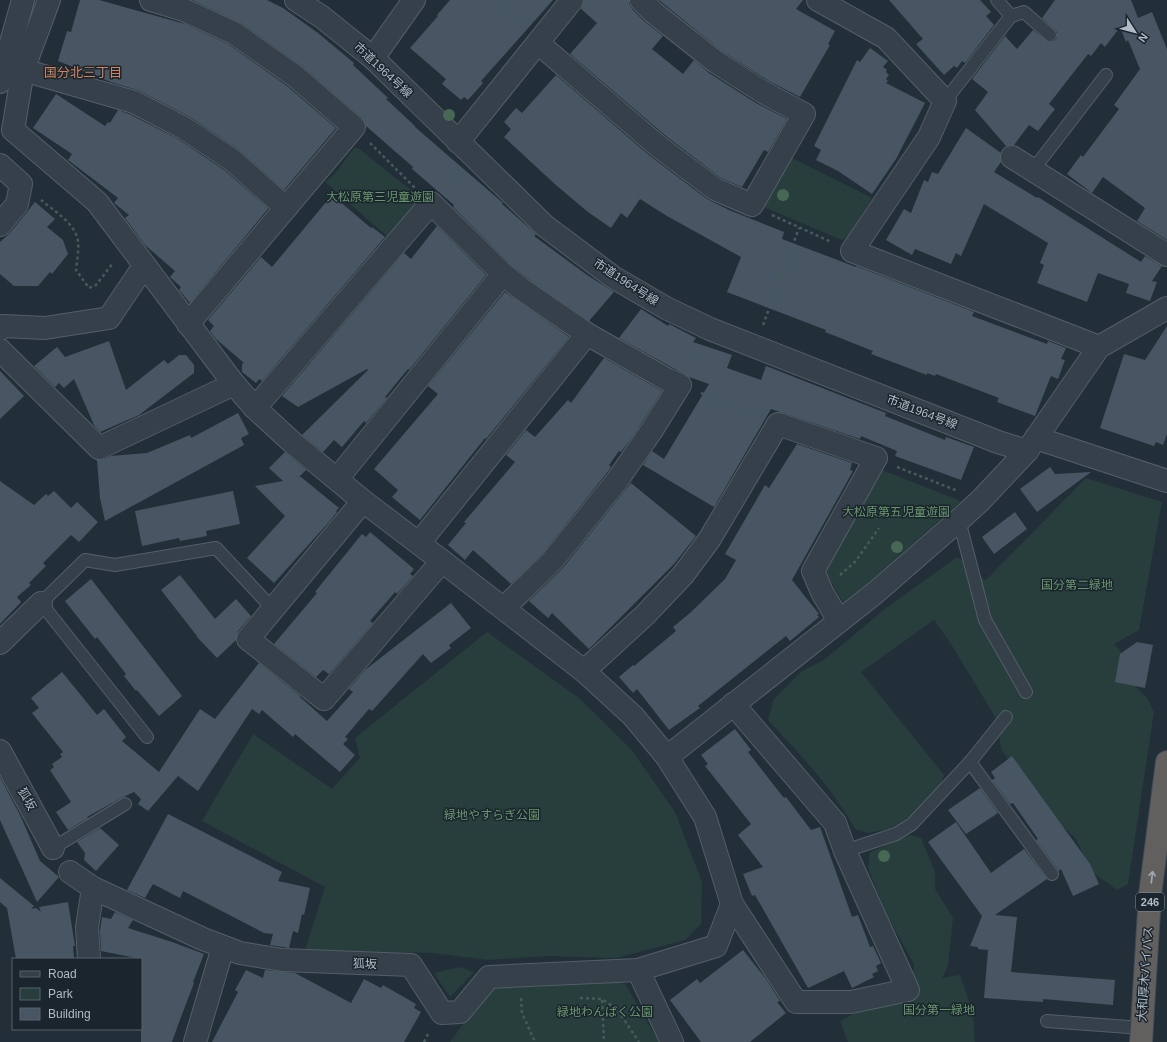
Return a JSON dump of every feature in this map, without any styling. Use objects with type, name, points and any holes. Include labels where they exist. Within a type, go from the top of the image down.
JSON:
[{"type":"highway","name":"大和厚木バイパス","points":[[1141,1035],[1150,895],[1167,762]]},
{"type":"street","points":[[0,82],[23,0]]},
{"type":"street","points":[[49,0],[24,70],[13,130],[97,202],[234,384],[255,408],[294,444],[363,501],[442,560],[584,671],[632,716],[667,757],[705,817],[732,904],[796,1002],[851,1002],[908,990],[845,851],[835,823],[733,704]]},
{"type":"street","points":[[151,0],[184,10],[234,33],[295,76],[354,127],[285,207],[188,324]]},
{"type":"street","name":"市道1964号線","points":[[296,0],[322,17],[373,58],[545,226],[613,277],[666,308],[710,330],[998,442],[1032,445],[1167,481]]},
{"type":"street","points":[[373,58],[414,0]]},
{"type":"street","points":[[458,142],[572,0]]},
{"type":"street","points":[[538,43],[658,146],[715,189],[752,205],[804,114],[763,92],[716,62],[653,12],[641,0]]},
{"type":"street","points":[[818,0],[886,38],[945,101],[929,137],[852,252],[1099,347]]},
{"type":"street","points":[[24,70],[134,102],[184,128],[232,160],[285,207]]},
{"type":"street","points":[[1012,157],[1167,255]]},
{"type":"street","points":[[0,165],[21,184],[17,204],[0,225]]},
{"type":"street","points":[[255,408],[431,204],[504,274],[523,290],[587,334],[668,380],[680,385],[652,430],[616,482],[552,561],[504,608]]},
{"type":"street","points":[[0,329],[3,326],[45,328],[109,318],[144,266]]},
{"type":"street","points":[[337,479],[504,274]]},
{"type":"street","points":[[667,757],[916,559],[981,500],[1032,445],[1099,347],[1167,308]]},
{"type":"street","points":[[419,543],[587,334]]},
{"type":"street","points":[[0,350],[99,448],[234,384]]},
{"type":"street","points":[[584,671],[645,615],[683,575],[709,540],[778,424],[876,458],[813,571],[822,592],[839,621]]},
{"type":"street","points":[[363,501],[248,639],[324,700],[442,560]]},
{"type":"street","points":[[0,643],[41,603]]},
{"type":"street","name":"狐坂","points":[[0,751],[53,848]]},
{"type":"street","name":"狐坂","points":[[70,872],[93,888],[223,947],[240,953],[282,960],[411,965],[442,1013],[460,1012],[489,977],[638,970],[716,946],[732,904]]},
{"type":"street","points":[[89,958],[87,927],[93,888]]},
{"type":"street","points":[[195,1042],[223,947]]},
{"type":"street","points":[[638,970],[672,1042]]},
{"type":"lane","points":[[997,0],[1011,16]]},
{"type":"lane","points":[[945,101],[1011,16],[1024,12],[1050,35]]},
{"type":"lane","points":[[1033,170],[1106,75]]},
{"type":"lane","points":[[959,520],[985,620],[1026,692]]},
{"type":"lane","points":[[146,737],[41,603],[85,560],[115,565],[216,548],[273,609]]},
{"type":"lane","points":[[845,851],[896,834],[912,824],[970,762],[1006,717]]},
{"type":"lane","points":[[970,762],[1052,874]]},
{"type":"lane","points":[[53,848],[125,804]]},
{"type":"lane","points":[[1047,1021],[1141,1035]]},
{"type":"path","points":[[495,0],[538,43]]},
{"type":"path","points":[[354,127],[431,204]]},
{"type":"path","points":[[21,184],[63,218],[75,230],[78,242],[76,270],[90,288],[96,285],[128,243]]},
{"type":"path","points":[[752,205],[852,252]]},
{"type":"path","points":[[762,330],[799,228]]},
{"type":"path","points":[[701,347],[680,385],[778,424]]},
{"type":"path","points":[[876,458],[981,500]]},
{"type":"path","points":[[848,568],[855,562],[879,528]]},
{"type":"path","points":[[521,997],[522,1013],[534,1042]]},
{"type":"path","points":[[604,1042],[602,999],[617,1009],[639,1042]]},
{"type":"green space","name":"大松原第三児童遊園","points":[[354,148],[358,148],[417,195],[419,203],[390,239],[325,182],[334,175]]},
{"type":"green space","points":[[790,157],[872,198],[847,238],[842,240],[766,208],[763,205]]},
{"type":"green space","name":"大松原第五児童遊園","points":[[882,470],[961,501],[844,604],[824,569]]},
{"type":"green space","name":"国分第二緑地","points":[[1086,478],[1162,502],[1139,630],[1114,644],[1121,652],[1133,684],[1147,698],[1154,712],[1128,884],[1117,890],[1091,871],[1076,839],[1054,818],[1039,793],[1026,784],[1001,749],[997,720],[951,644],[934,620],[861,672],[944,775],[941,785],[923,809],[889,829],[868,833],[855,829],[837,800],[826,786],[804,759],[768,720],[774,699],[802,671],[824,660],[886,608],[957,557],[972,565],[985,581]]},
{"type":"green space","name":"緑地やすらぎ公園","points":[[487,632],[579,698],[631,749],[675,812],[702,882],[701,924],[685,940],[616,958],[547,956],[489,960],[432,953],[305,950],[325,887],[202,821],[253,734],[332,789],[360,758],[355,738]]},
{"type":"green space","name":"国分第一緑地","points":[[910,835],[921,838],[935,872],[935,889],[953,918],[948,966],[942,978],[960,975],[973,1013],[975,1042],[848,1042],[840,1021],[912,984],[914,964],[888,917],[868,868],[870,852]]},
{"type":"green space","points":[[459,967],[474,972],[450,997],[434,973]]},
{"type":"green space","name":"緑地わんぱく公園","points":[[613,980],[625,984],[659,1042],[450,1042],[492,985],[534,987]]},
{"type":"building","points":[[80,0],[99,0],[185,24],[228,44],[287,86],[336,128],[284,190],[239,150],[190,117],[140,91],[111,82],[58,61],[67,31],[71,32]]},
{"type":"building","points":[[192,0],[267,0],[283,8],[318,33],[354,63],[353,65],[388,98],[386,99],[415,127],[503,203],[502,204],[536,234],[534,236],[587,275],[614,292],[589,321],[511,265],[453,207],[454,205],[412,169],[413,167],[366,126],[362,118],[303,67],[241,23]]},
{"type":"building","points":[[450,0],[553,0],[481,81],[483,83],[468,100],[464,97],[461,100],[442,84],[446,79],[410,48]]},
{"type":"building","points":[[584,0],[629,0],[629,4],[632,9],[645,22],[663,36],[652,49],[683,74],[694,60],[709,73],[756,103],[787,119],[768,152],[764,150],[742,187],[721,178],[666,136],[570,54],[597,23],[581,9]]},
{"type":"building","points":[[659,0],[803,0],[796,9],[835,31],[828,44],[830,45],[800,97],[769,81],[723,52]]},
{"type":"building","points":[[889,0],[980,0],[991,12],[986,16],[994,25],[965,63],[962,61],[957,68],[954,66],[944,75],[916,44],[923,39]]},
{"type":"building","points":[[1055,0],[1131,0],[1138,18],[1152,12],[1167,49],[1167,240],[1137,221],[1145,208],[1103,177],[1092,193],[1067,174],[1081,155],[1083,157],[1119,109],[1114,105],[1140,69],[1128,40],[1126,42],[1120,27],[1105,47],[1101,43],[1091,56],[1088,54],[1049,104],[1055,109],[1038,131],[1029,125],[1014,145],[1006,146],[975,110],[988,92],[972,79],[1005,36],[1017,49],[1033,30],[1048,42],[1056,40],[1057,32],[1042,18]]},
{"type":"building","points":[[870,48],[888,61],[883,67],[887,70],[886,72],[889,75],[886,79],[888,81],[886,83],[925,103],[896,159],[872,194],[838,171],[816,160],[821,150],[814,146],[857,60],[860,62]]},
{"type":"building","points":[[556,75],[650,156],[707,199],[729,210],[784,232],[782,239],[974,312],[972,316],[1047,344],[1048,341],[1066,348],[1061,359],[1065,360],[1058,379],[1051,376],[1035,416],[997,402],[999,398],[936,374],[935,376],[927,373],[927,375],[871,354],[873,351],[825,332],[826,330],[727,292],[741,257],[667,216],[640,199],[627,218],[621,213],[611,228],[588,212],[557,186],[504,137],[511,129],[504,122],[516,108],[522,113]]},
{"type":"building","points":[[56,94],[105,126],[108,122],[110,123],[118,110],[178,139],[224,170],[268,208],[190,303],[179,290],[181,287],[170,277],[175,271],[145,245],[125,218],[129,215],[114,203],[118,198],[68,160],[72,154],[33,128]]},
{"type":"building","points":[[966,128],[1001,153],[1001,162],[994,172],[1037,198],[1038,197],[1141,262],[1145,256],[1162,266],[1152,281],[1157,282],[1150,301],[1126,293],[1129,284],[1098,273],[1087,302],[1037,283],[1044,265],[1040,263],[1048,243],[984,204],[961,256],[956,253],[951,264],[915,249],[912,255],[886,240],[904,209],[911,213],[924,180],[928,182],[932,172],[938,174]]},
{"type":"building","points":[[332,195],[371,228],[372,227],[385,237],[262,381],[259,379],[256,383],[242,372],[242,364],[244,363],[216,339],[210,331],[214,326],[208,320],[261,257],[272,267]]},
{"type":"building","points":[[35,202],[55,219],[47,227],[63,240],[68,254],[52,274],[50,272],[38,286],[14,286],[0,274],[0,242],[10,233]]},
{"type":"building","points":[[437,226],[486,275],[409,370],[408,369],[385,397],[387,398],[366,423],[364,421],[342,447],[334,440],[323,452],[302,435],[368,370],[367,369],[298,407],[282,396],[404,253],[411,259]]},
{"type":"building","points":[[505,292],[569,337],[486,439],[485,438],[420,520],[392,497],[398,490],[374,469],[438,394],[428,386]]},
{"type":"building","points":[[641,309],[668,326],[669,324],[696,338],[693,342],[732,355],[727,368],[761,380],[766,366],[886,413],[885,416],[945,440],[946,437],[974,447],[961,480],[895,456],[897,451],[861,436],[860,439],[771,409],[714,507],[643,465],[652,451],[664,459],[709,384],[689,377],[619,338]]},
{"type":"building","points":[[1167,326],[1167,434],[1163,445],[1156,442],[1154,446],[1100,428],[1124,354],[1145,360]]},
{"type":"building","points":[[109,341],[126,390],[164,360],[168,364],[179,355],[186,355],[194,365],[194,373],[139,415],[100,432],[94,425],[74,379],[64,388],[59,383],[55,387],[34,366],[57,347],[65,357]]},
{"type":"building","points":[[604,358],[662,391],[634,435],[621,452],[619,451],[609,465],[611,467],[606,474],[543,553],[511,584],[473,550],[465,560],[448,545],[466,523],[464,522],[515,462],[506,455],[526,430],[535,437],[568,400],[571,403]]},
{"type":"building","points":[[0,371],[24,396],[0,419]]},
{"type":"building","points":[[238,413],[249,434],[241,438],[244,445],[105,521],[100,498],[97,460],[111,456],[147,453],[190,435],[191,438]]},
{"type":"building","points":[[797,444],[852,463],[850,470],[853,471],[792,580],[819,614],[817,615],[819,617],[790,641],[786,636],[698,706],[700,708],[669,730],[637,689],[633,693],[619,677],[676,631],[673,627],[690,613],[725,579],[736,560],[725,554],[765,485],[769,488]]},
{"type":"building","points":[[285,452],[306,470],[299,477],[301,477],[339,508],[329,522],[274,583],[247,558],[285,516],[255,486],[283,481],[269,468]]},
{"type":"building","points":[[1050,467],[1055,474],[1091,472],[1037,512],[1020,489]]},
{"type":"building","points":[[0,481],[34,505],[46,494],[48,496],[54,491],[71,508],[77,502],[98,522],[79,542],[71,535],[43,563],[46,566],[29,583],[31,585],[17,597],[21,602],[0,624]]},
{"type":"building","points":[[631,483],[696,536],[674,564],[589,649],[552,613],[548,618],[529,601],[562,569]]},
{"type":"building","points":[[233,491],[240,524],[206,531],[207,536],[180,541],[179,538],[142,546],[135,511]]},
{"type":"building","points":[[1015,512],[1027,529],[994,554],[982,537]]},
{"type":"building","points":[[370,532],[414,569],[410,574],[413,576],[397,594],[395,592],[370,621],[373,623],[329,674],[323,670],[316,677],[274,644],[317,593],[315,592],[362,534],[366,537]]},
{"type":"building","points":[[180,575],[215,619],[236,599],[251,616],[238,631],[236,640],[217,658],[197,637],[161,590]]},
{"type":"building","points":[[91,579],[182,696],[159,716],[124,676],[126,674],[97,637],[95,639],[65,601]]},
{"type":"building","points":[[451,603],[471,628],[449,645],[451,648],[431,663],[423,654],[372,711],[369,709],[345,737],[348,739],[343,744],[355,755],[340,772],[295,734],[293,737],[262,710],[259,714],[252,709],[198,791],[178,776],[148,811],[138,804],[141,799],[134,792],[87,817],[88,818],[68,830],[56,812],[71,802],[50,770],[54,767],[52,764],[62,757],[60,754],[63,752],[32,713],[39,708],[31,698],[62,672],[97,715],[104,709],[126,737],[122,741],[159,772],[200,709],[215,719],[259,663],[300,696],[327,721],[353,692],[349,689],[365,670]]},
{"type":"building","points":[[1137,642],[1153,645],[1145,688],[1115,682],[1120,654]]},
{"type":"building","points":[[735,729],[751,750],[748,752],[784,798],[786,797],[811,830],[820,827],[852,917],[858,915],[870,947],[873,946],[881,963],[876,966],[878,971],[872,974],[874,977],[852,988],[844,971],[808,988],[755,895],[752,896],[743,874],[763,867],[738,835],[751,824],[705,766],[708,764],[701,755]]},
{"type":"building","points":[[1012,756],[1090,864],[1099,884],[1073,896],[1061,869],[1059,871],[1036,840],[1038,839],[1013,803],[1010,804],[992,780],[995,778],[991,772]]},
{"type":"building","points":[[0,777],[21,817],[40,861],[59,877],[37,902],[0,820]]},
{"type":"building","points":[[980,788],[998,813],[966,834],[948,810]]},
{"type":"building","points":[[168,814],[282,872],[278,881],[310,888],[298,933],[293,931],[289,948],[270,945],[273,934],[264,933],[183,891],[180,898],[153,884],[145,898],[127,890]]},
{"type":"building","points":[[956,822],[991,873],[1024,849],[1047,879],[995,915],[1017,917],[1011,972],[1115,980],[1113,1005],[1043,999],[1043,1002],[984,998],[988,950],[970,946],[982,916],[928,842]]},
{"type":"building","points":[[100,828],[119,845],[96,871],[84,860],[85,853],[77,842]]},
{"type":"building","points":[[0,878],[34,906],[31,909],[36,908],[41,912],[39,907],[68,902],[75,946],[73,946],[74,958],[16,958],[7,908],[0,902]]},
{"type":"building","points":[[115,912],[133,920],[128,928],[204,954],[172,1042],[141,1042],[142,958],[101,951],[100,931],[102,917],[111,919]]},
{"type":"building","points":[[743,950],[766,979],[780,1001],[777,1002],[786,1013],[750,1042],[701,1042],[670,1000],[697,979],[700,983]]},
{"type":"building","points":[[246,970],[263,978],[265,970],[295,973],[351,1003],[364,979],[381,988],[383,985],[416,1004],[414,1008],[421,1012],[404,1042],[212,1042],[238,992],[235,990]]},
{"type":"district","name":"国分北三丁目","points":[[83,72]]}]
